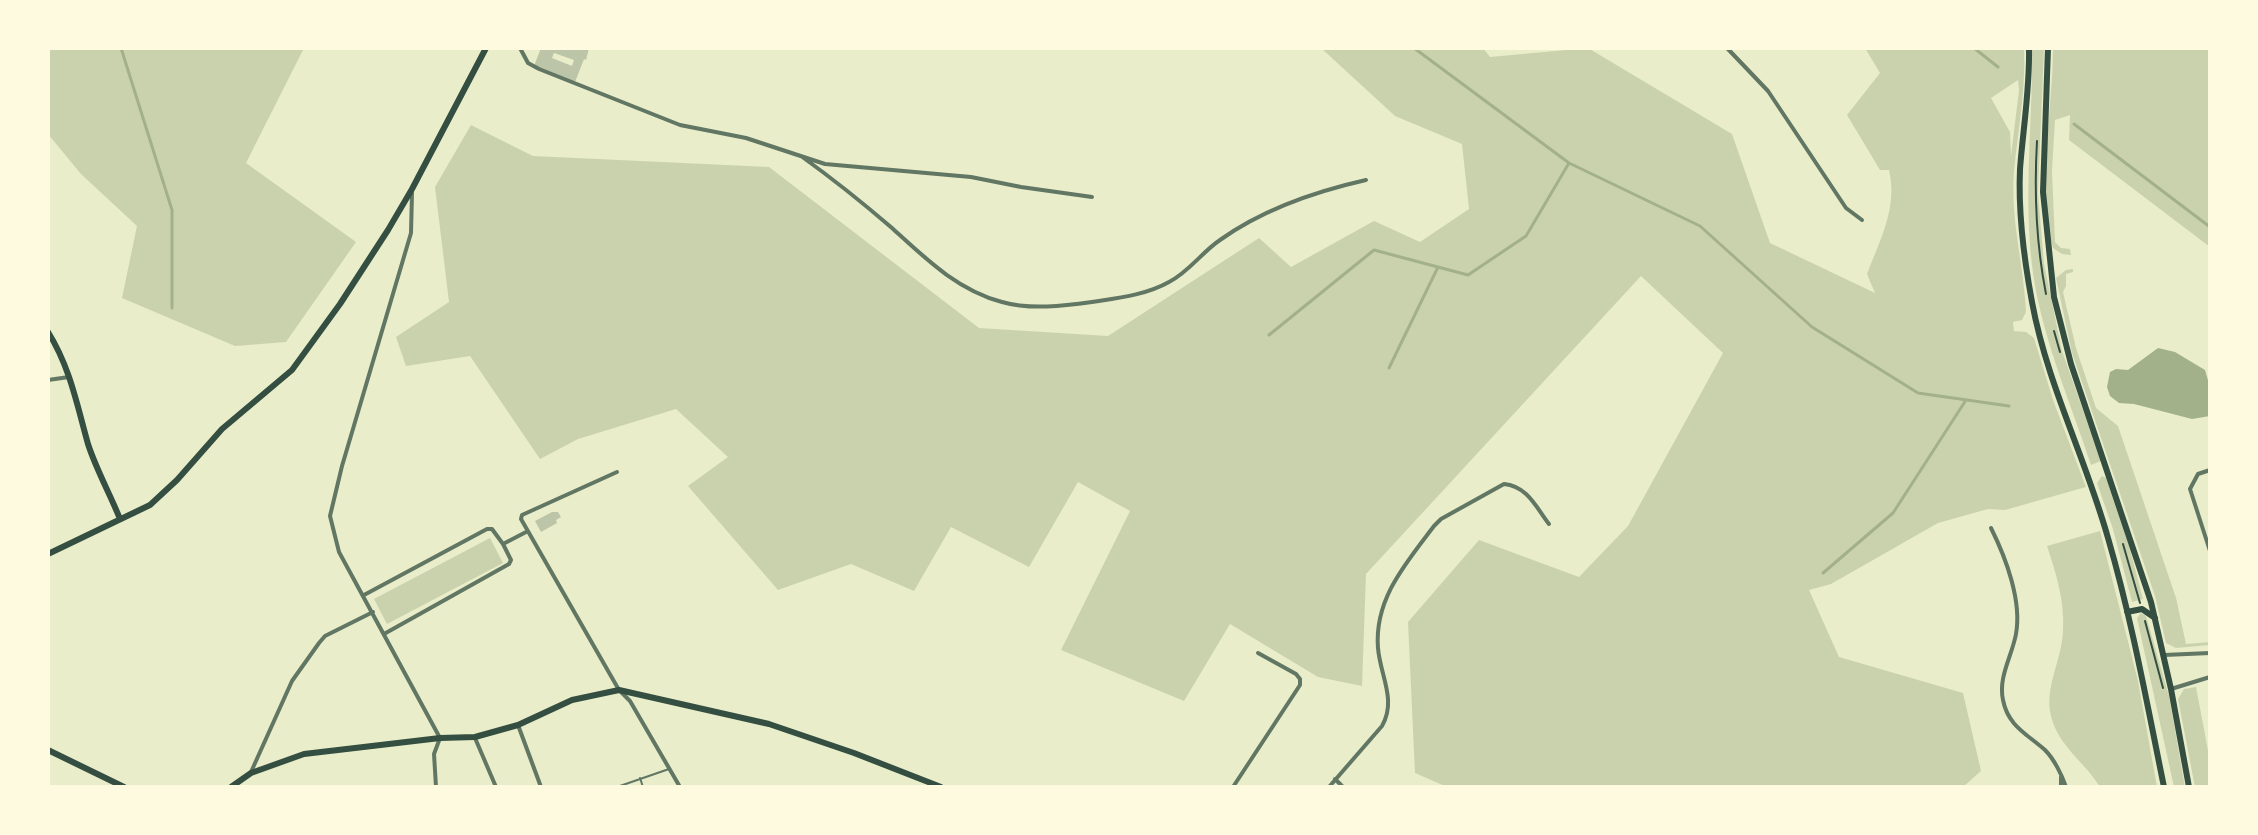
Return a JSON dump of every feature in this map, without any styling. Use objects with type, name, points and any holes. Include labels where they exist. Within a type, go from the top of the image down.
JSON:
[{"type":"main road","points":[[48,554],[150,505],[177,480],[222,429],[292,370],[340,304],[412,189],[486,48]]},
{"type":"main road","points":[[2029,48],[2020,172],[2024,247],[2032,302],[2044,354],[2088,471],[2127,612],[2164,787]]},
{"type":"main road","points":[[2048,48],[2043,192],[2051,275],[2071,364],[2155,618],[2189,787]]},
{"type":"main road","points":[[48,332],[60,351],[89,447],[120,519]]},
{"type":"main road","points":[[2088,471],[2105,465]]},
{"type":"main road","points":[[2127,612],[2142,609],[2155,618]]},
{"type":"main road","points":[[231,787],[251,773],[304,754],[440,738],[475,737],[518,725],[572,700],[619,690],[769,724],[941,787]]},
{"type":"main road","points":[[48,750],[124,787]]},
{"type":"street","points":[[520,48],[528,63],[539,69],[680,125],[746,138],[838,166],[971,177],[1092,197]]},
{"type":"street","points":[[1727,48],[1768,91],[1846,208],[1862,220]]},
{"type":"street","points":[[801,156],[848,191],[924,259],[962,285],[1002,303],[1042,307],[1131,296],[1168,283],[1220,240],[1266,215],[1329,188],[1366,180]]},
{"type":"street","points":[[412,189],[411,233],[330,516],[339,552],[440,738],[434,754],[436,787]]},
{"type":"street","points":[[48,380],[70,377]]},
{"type":"street","points":[[2210,470],[2198,474],[2190,489],[2210,551]]},
{"type":"street","points":[[617,472],[522,515],[521,519],[619,690],[630,701],[680,787]]},
{"type":"street","points":[[1329,787],[1388,715],[1389,698],[1377,649],[1382,609],[1393,580],[1434,526],[1454,511],[1504,484],[1514,485],[1525,492],[1549,524]]},
{"type":"street","points":[[1991,528],[2009,578],[2017,621],[2012,652],[2003,675],[2002,698],[2018,730],[2049,754],[2061,775],[2063,787]]},
{"type":"street","points":[[364,595],[487,529],[492,529],[503,544],[511,560],[509,564],[384,634]]},
{"type":"street","points":[[503,544],[528,531]]},
{"type":"street","points":[[251,773],[292,681],[319,643],[325,636],[373,612]]},
{"type":"street","points":[[1233,787],[1300,685],[1296,674],[1258,653]]},
{"type":"street","points":[[2163,656],[2210,653]]},
{"type":"street","points":[[2168,692],[2210,677]]},
{"type":"street","points":[[518,725],[541,787]]},
{"type":"street","points":[[475,737],[496,787]]},
{"type":"street","points":[[1335,779],[1343,787]]},
{"type":"lane","points":[[617,787],[670,769]]},
{"type":"lane","points":[[640,778],[643,787]]},
{"type":"path","points":[[2143,613],[2157,672],[2168,692]]},
{"type":"shaded area","points":[[48,48],[304,48],[246,163],[356,242],[286,342],[235,346],[122,298],[137,226],[81,174],[48,134]]},
{"type":"shaded area","points":[[1321,48],[1483,48],[1490,57],[1588,48],[1732,134],[1770,243],[1875,293],[1867,274],[1889,210],[1889,170],[1880,170],[1847,115],[1880,73],[1865,48],[2024,48],[2023,95],[2013,189],[2026,312],[2022,320],[2013,322],[2014,331],[2026,332],[2034,338],[2053,400],[2086,487],[2005,510],[1988,509],[1938,523],[1831,584],[1809,590],[1839,657],[1963,693],[1981,771],[1963,787],[1447,787],[1415,773],[1408,622],[1479,540],[1579,577],[1628,526],[1723,353],[1641,276],[1366,574],[1362,686],[1318,677],[1230,624],[1184,701],[1061,650],[1130,511],[1078,482],[1029,567],[951,527],[914,591],[851,564],[778,590],[688,486],[728,457],[676,409],[578,439],[540,459],[470,356],[406,366],[396,337],[449,302],[435,187],[471,125],[533,156],[769,167],[979,328],[1108,336],[1259,238],[1291,267],[1374,221],[1420,242],[1469,209],[1462,144],[1395,116]],"holes":[[[2018,80],[2011,156],[2010,132],[1991,98]]]},
{"type":"shaded area","points":[[2032,48],[2044,48],[2038,193],[2044,264],[2062,351],[2101,461],[2091,465],[2047,336],[2036,291],[2028,200]]},
{"type":"shaded area","points":[[2053,48],[2210,48],[2210,247],[2069,140],[2070,115],[2055,120],[2052,171],[2055,242],[2061,248],[2070,249],[2071,255],[2053,248],[2048,227],[2046,177]]},
{"type":"shaded area","points":[[2073,269],[2073,272],[2066,274],[2063,292],[2076,348],[2096,408],[2118,426],[2176,598],[2186,644],[2210,642],[2210,645],[2176,648],[2166,643],[2155,596],[2072,353],[2056,278]]},
{"type":"shaded area","points":[[2158,348],[2175,352],[2205,370],[2210,387],[2210,416],[2192,419],[2119,403],[2110,396],[2107,387],[2110,372],[2128,370]]},
{"type":"shaded area","points":[[2102,476],[2106,478],[2129,546],[2143,599],[2132,602],[2097,483]]},
{"type":"shaded area","points":[[2100,531],[2138,681],[2157,787],[2100,787],[2066,745],[2051,716],[2051,684],[2062,642],[2063,609],[2047,546]]},
{"type":"shaded area","points":[[490,538],[503,563],[387,624],[374,599]]},
{"type":"shaded area","points":[[2141,613],[2146,616],[2169,696],[2185,787],[2174,787],[2137,618]]},
{"type":"shaded area","points":[[2196,687],[2210,761],[2210,787],[2195,787],[2178,699],[2184,689]]},
{"type":"building","points":[[541,48],[589,48],[575,82],[534,66]],"holes":[[[554,53],[574,60],[572,66],[552,58]]]},
{"type":"building","points":[[558,512],[561,517],[541,532],[535,521]]},
{"type":"waterway","points":[[121,48],[172,210],[172,308]]},
{"type":"waterway","points":[[1414,48],[1569,163],[1700,226],[1812,327],[1918,393],[2009,406]]},
{"type":"waterway","points":[[1974,48],[1998,67]]},
{"type":"waterway","points":[[2074,124],[2210,227]]},
{"type":"waterway","points":[[1269,335],[1374,250],[1468,275],[1526,236],[1569,163]]},
{"type":"waterway","points":[[1389,368],[1438,267]]},
{"type":"waterway","points":[[1823,573],[1893,513],[1966,400]]}]
